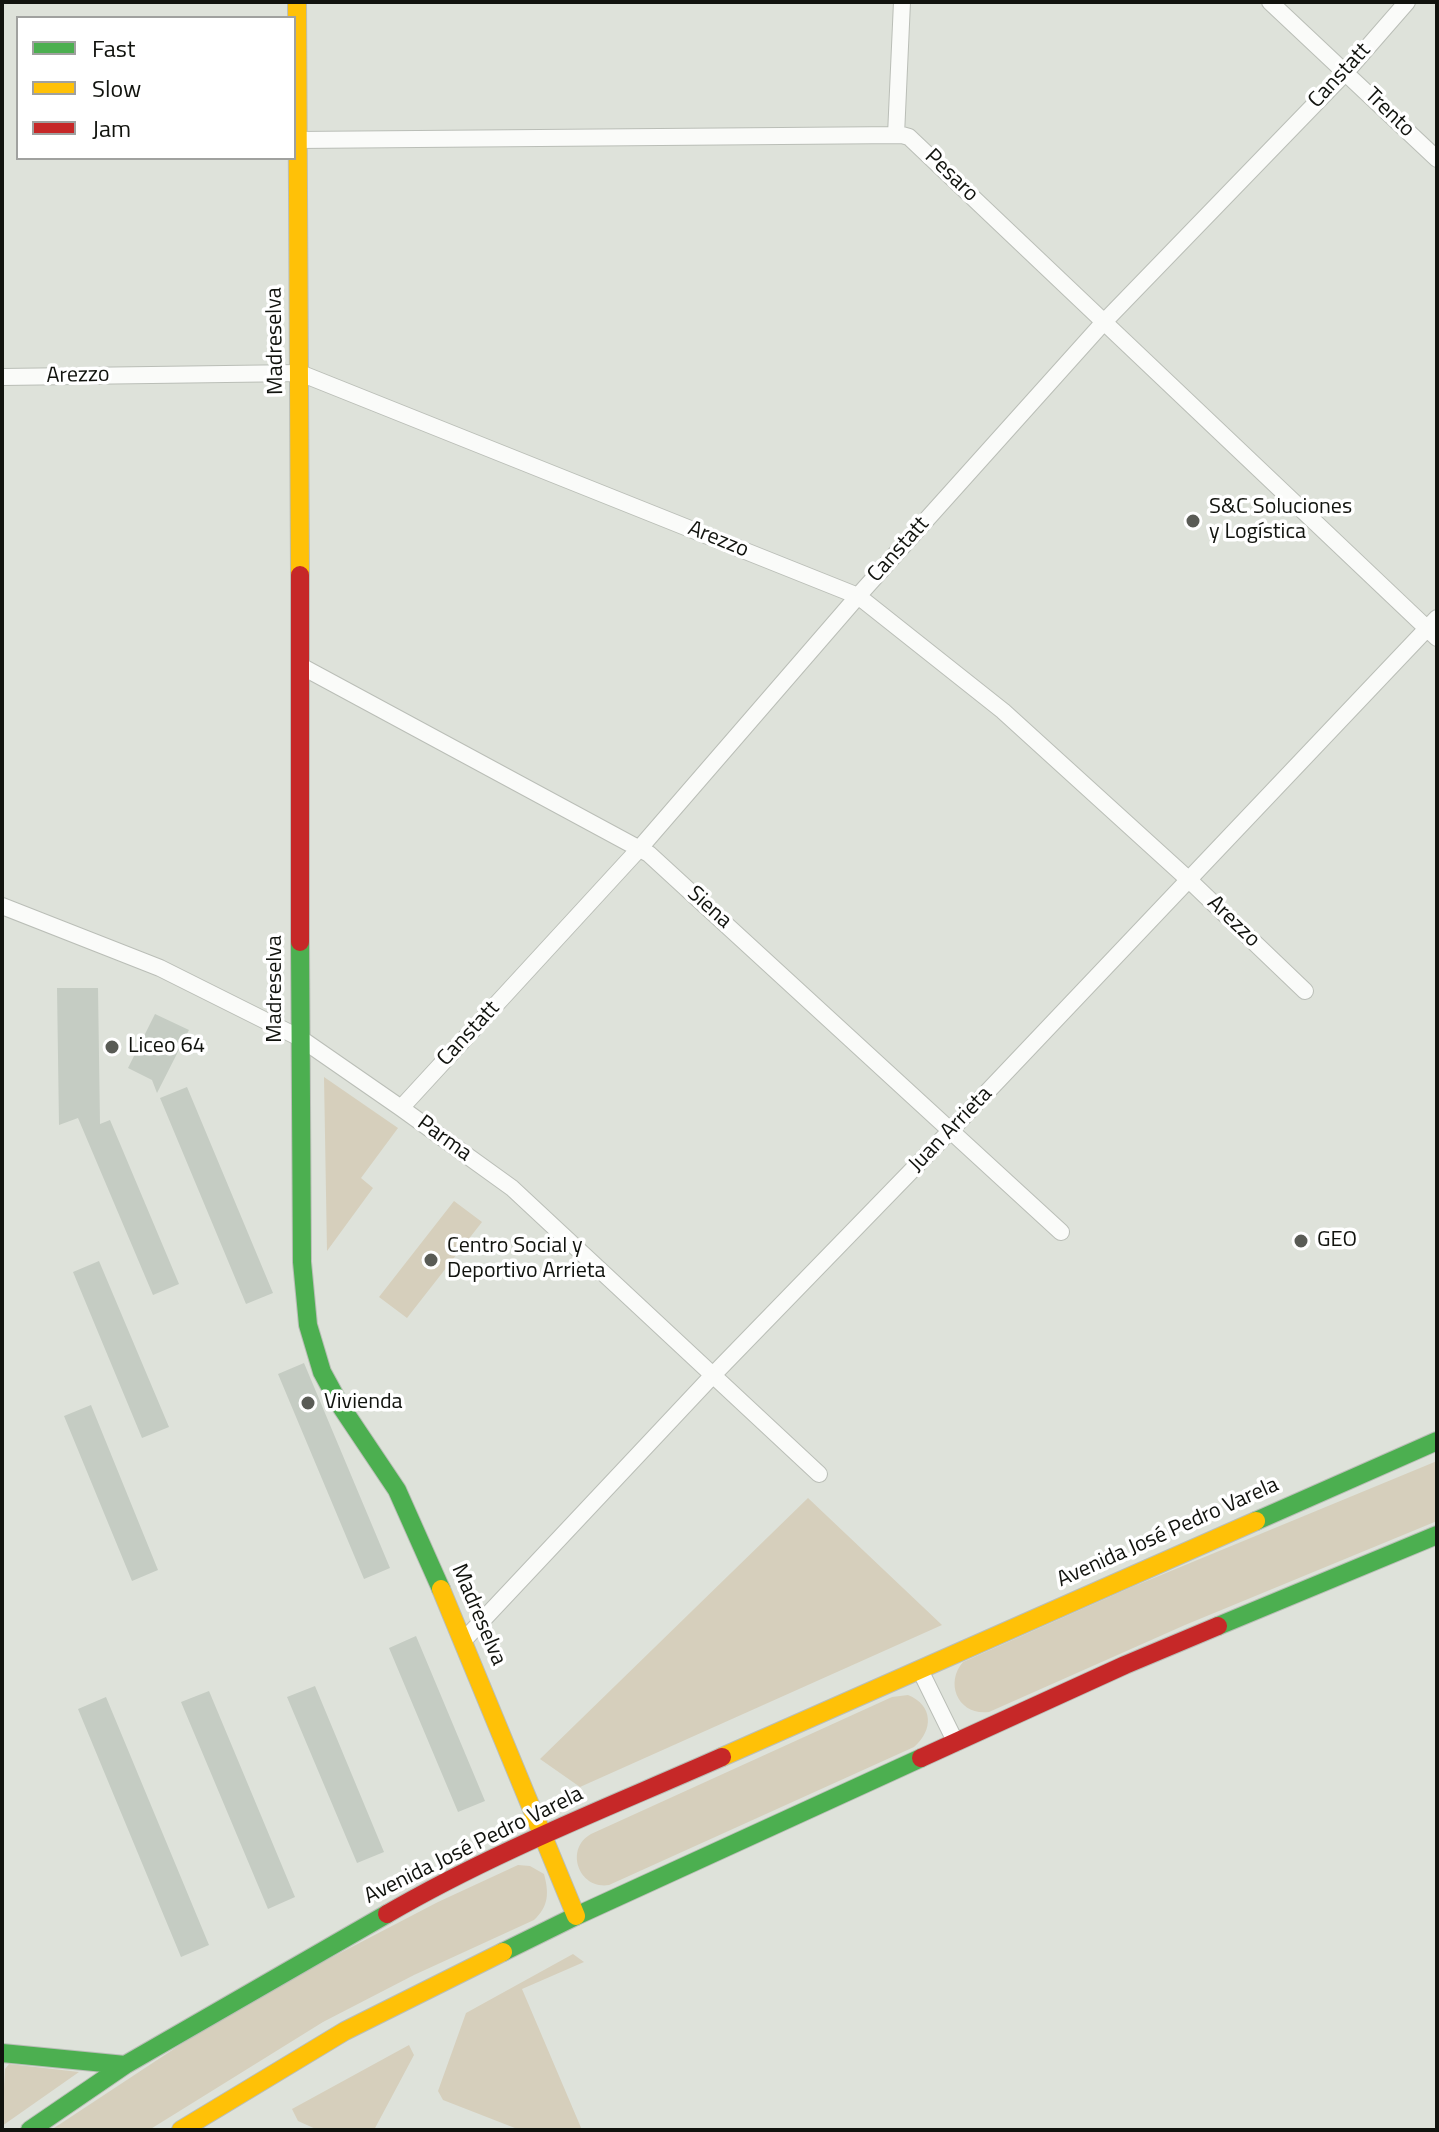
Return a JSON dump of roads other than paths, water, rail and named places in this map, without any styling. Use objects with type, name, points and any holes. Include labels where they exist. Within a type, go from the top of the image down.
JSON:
[{"type":"street","name":"Madreselva","points":[[297,2],[300,1038],[302,1262],[308,1325],[322,1372],[340,1405],[397,1490],[464,1640],[576,1916]]},
{"type":"street","points":[[297,140],[896,135],[902,2]]},
{"type":"street","name":"Trento","points":[[1270,2],[1437,159]]},
{"type":"street","name":"Canstatt","points":[[401,1108],[639,849],[858,596],[1103,323],[1346,72],[1407,2]]},
{"type":"street","name":"Pesaro","points":[[896,135],[909,137],[918,144],[1103,323],[1434,628]]},
{"type":"street","name":"Arezzo","points":[[2,377],[300,373],[858,596],[1003,711],[1189,880],[1305,991]]},
{"type":"street","name":"Juan Arrieta","points":[[464,1640],[714,1374],[1434,628]]},
{"type":"street","name":"Siena","points":[[299,665],[649,854],[1061,1232]]},
{"type":"street","name":"Parma","points":[[2,906],[160,968],[300,1038],[401,1108],[512,1188],[819,1474]]},
{"type":"street","name":"Avenida José Pedro Varela","points":[[30,2130],[125,2065],[421,1894],[543,1836],[1437,1441]]},
{"type":"street","points":[[181,2130],[345,2031],[576,1916],[1125,1665],[1437,1535]]},
{"type":"street","points":[[920,1670],[956,1743]]},
{"type":"street","points":[[2,2053],[125,2065]]},
{"type":"place","name":"S&C Soluciones y Logística","points":[[1193,521]]},
{"type":"place","name":"Liceo 64","points":[[112,1047]]},
{"type":"place","name":"GEO","points":[[1301,1241]]},
{"type":"place","name":"Centro Social y Deportivo Arrieta","points":[[431,1260]]},
{"type":"place","name":"Vivienda","points":[[308,1403]]}]
